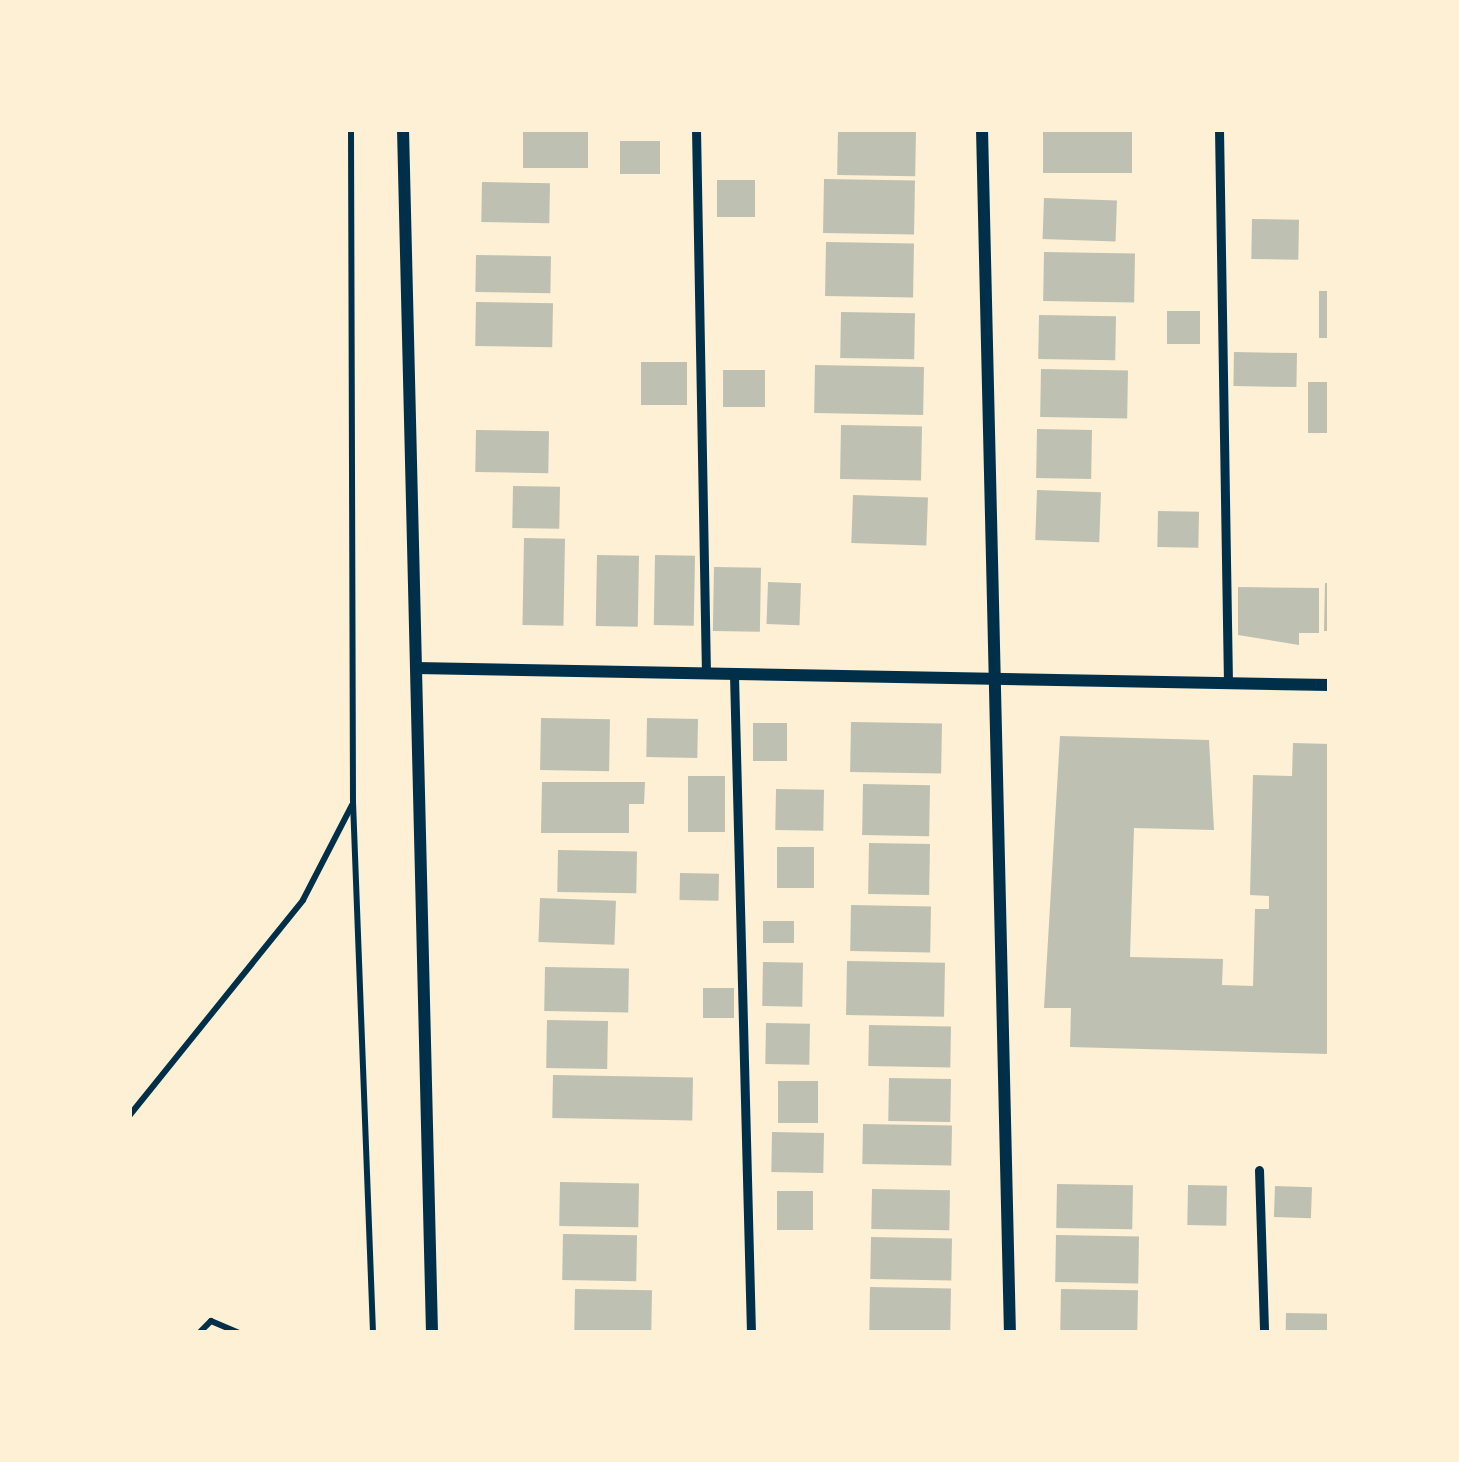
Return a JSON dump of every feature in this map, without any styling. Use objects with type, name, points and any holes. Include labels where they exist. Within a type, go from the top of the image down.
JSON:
[{"type":"street","points":[[403,129],[431,1333]]},
{"type":"street","points":[[982,129],[1010,1333]]},
{"type":"street","points":[[416,668],[1330,685]]},
{"type":"lane","points":[[696,129],[706,674]]},
{"type":"lane","points":[[1219,129],[1228,683]]},
{"type":"lane","points":[[734,675],[751,1333]]},
{"type":"lane","points":[[1259,1170],[1264,1333]]},
{"type":"path","points":[[351,129],[353,802],[373,1333]]},
{"type":"path","points":[[129,1116],[303,900],[353,802]]},
{"type":"path","points":[[199,1333],[212,1321],[239,1333]]},
{"type":"building","points":[[523,129],[588,129],[588,168],[523,168]]},
{"type":"building","points":[[838,129],[916,130],[915,176],[837,175]]},
{"type":"building","points":[[1043,129],[1132,129],[1132,173],[1043,173]]},
{"type":"building","points":[[620,141],[660,141],[660,174],[620,174]]},
{"type":"building","points":[[824,179],[915,181],[914,235],[823,233]]},
{"type":"building","points":[[717,180],[755,180],[755,217],[717,217]]},
{"type":"building","points":[[482,182],[550,183],[549,223],[481,222]]},
{"type":"building","points":[[1044,198],[1117,201],[1116,242],[1043,239]]},
{"type":"building","points":[[1252,219],[1299,220],[1298,260],[1251,259]]},
{"type":"building","points":[[826,242],[914,244],[913,298],[825,296]]},
{"type":"building","points":[[1044,252],[1135,254],[1134,303],[1043,301]]},
{"type":"building","points":[[476,255],[551,256],[550,293],[475,292]]},
{"type":"building","points":[[1319,291],[1330,291],[1330,338],[1319,338]]},
{"type":"building","points":[[476,302],[553,303],[552,347],[475,346]]},
{"type":"building","points":[[1167,311],[1200,311],[1200,344],[1167,344]]},
{"type":"building","points":[[841,312],[915,313],[914,359],[840,358]]},
{"type":"building","points":[[1039,315],[1116,316],[1115,360],[1038,359]]},
{"type":"building","points":[[1234,352],[1297,353],[1296,387],[1233,386]]},
{"type":"building","points":[[641,362],[687,362],[687,405],[641,405]]},
{"type":"building","points":[[815,365],[924,367],[923,415],[814,413]]},
{"type":"building","points":[[1041,369],[1128,371],[1127,419],[1040,417]]},
{"type":"building","points":[[723,370],[765,370],[765,407],[723,407]]},
{"type":"building","points":[[1308,382],[1330,382],[1330,433],[1308,433]]},
{"type":"building","points":[[841,425],[922,426],[921,480],[840,479]]},
{"type":"building","points":[[1037,429],[1092,430],[1091,479],[1036,478]]},
{"type":"building","points":[[476,430],[549,431],[548,473],[475,472]]},
{"type":"building","points":[[513,486],[560,487],[559,529],[512,528]]},
{"type":"building","points":[[1037,490],[1101,492],[1099,542],[1035,540]]},
{"type":"building","points":[[853,495],[928,498],[926,546],[851,543]]},
{"type":"building","points":[[1158,511],[1199,512],[1198,548],[1157,547]]},
{"type":"building","points":[[524,538],[565,539],[563,626],[522,625]]},
{"type":"building","points":[[597,555],[639,556],[638,627],[596,626]]},
{"type":"building","points":[[655,555],[695,556],[694,626],[654,625]]},
{"type":"building","points":[[714,567],[761,568],[760,632],[713,631]]},
{"type":"building","points":[[768,582],[801,583],[800,625],[767,624]]},
{"type":"building","points":[[1325,583],[1330,583],[1330,631],[1324,631]]},
{"type":"building","points":[[1238,587],[1319,588],[1319,633],[1299,633],[1299,645],[1238,635]]},
{"type":"building","points":[[541,718],[610,719],[609,771],[540,770]]},
{"type":"building","points":[[647,718],[698,719],[697,758],[646,757]]},
{"type":"building","points":[[851,722],[942,724],[941,774],[850,772]]},
{"type":"building","points":[[753,723],[787,723],[787,761],[753,761]]},
{"type":"building","points":[[1060,736],[1209,740],[1214,830],[1134,828],[1130,957],[1223,959],[1222,985],[1253,986],[1255,909],[1269,909],[1269,896],[1250,895],[1253,775],[1292,776],[1293,743],[1330,744],[1330,1054],[1070,1047],[1071,1008],[1044,1008]]},
{"type":"building","points":[[688,776],[725,776],[725,832],[688,832]]},
{"type":"building","points":[[542,782],[645,782],[644,804],[629,804],[629,833],[541,833]]},
{"type":"building","points":[[863,784],[930,785],[929,836],[862,835]]},
{"type":"building","points":[[776,789],[824,790],[823,831],[775,830]]},
{"type":"building","points":[[869,843],[930,844],[929,895],[868,894]]},
{"type":"building","points":[[777,847],[814,847],[814,888],[777,888]]},
{"type":"building","points":[[558,850],[637,851],[636,893],[557,892]]},
{"type":"building","points":[[680,873],[719,874],[719,901],[680,900]]},
{"type":"building","points":[[540,898],[616,901],[614,945],[538,942]]},
{"type":"building","points":[[851,905],[931,906],[930,952],[850,951]]},
{"type":"building","points":[[763,921],[794,921],[794,943],[763,943]]},
{"type":"building","points":[[847,961],[945,963],[944,1017],[846,1015]]},
{"type":"building","points":[[763,962],[803,963],[802,1007],[762,1006]]},
{"type":"building","points":[[545,967],[629,968],[628,1012],[544,1011]]},
{"type":"building","points":[[703,988],[734,988],[734,1018],[703,1018]]},
{"type":"building","points":[[547,1020],[608,1021],[607,1069],[546,1068]]},
{"type":"building","points":[[766,1023],[810,1024],[809,1065],[765,1064]]},
{"type":"building","points":[[869,1025],[951,1026],[950,1067],[868,1066]]},
{"type":"building","points":[[553,1075],[693,1077],[692,1120],[552,1118]]},
{"type":"building","points":[[889,1078],[951,1079],[950,1122],[888,1121]]},
{"type":"building","points":[[778,1081],[818,1081],[818,1123],[778,1123]]},
{"type":"building","points":[[863,1124],[952,1126],[951,1166],[862,1164]]},
{"type":"building","points":[[772,1132],[824,1133],[823,1173],[771,1172]]},
{"type":"building","points":[[560,1182],[639,1183],[638,1227],[559,1226]]},
{"type":"building","points":[[1057,1184],[1133,1185],[1132,1229],[1056,1228]]},
{"type":"building","points":[[1188,1185],[1227,1186],[1226,1226],[1187,1225]]},
{"type":"building","points":[[1275,1186],[1312,1187],[1311,1218],[1274,1217]]},
{"type":"building","points":[[872,1189],[950,1190],[949,1230],[871,1229]]},
{"type":"building","points":[[777,1191],[813,1191],[813,1230],[777,1230]]},
{"type":"building","points":[[563,1234],[637,1235],[636,1281],[562,1280]]},
{"type":"building","points":[[1056,1235],[1139,1236],[1138,1283],[1055,1282]]},
{"type":"building","points":[[871,1237],[952,1238],[951,1280],[870,1279]]},
{"type":"building","points":[[870,1287],[951,1288],[950,1333],[869,1333]]},
{"type":"building","points":[[575,1289],[652,1290],[651,1333],[574,1333]]},
{"type":"building","points":[[1061,1289],[1138,1290],[1137,1333],[1060,1333]]},
{"type":"building","points":[[1286,1313],[1330,1314],[1330,1333],[1286,1333]]}]
